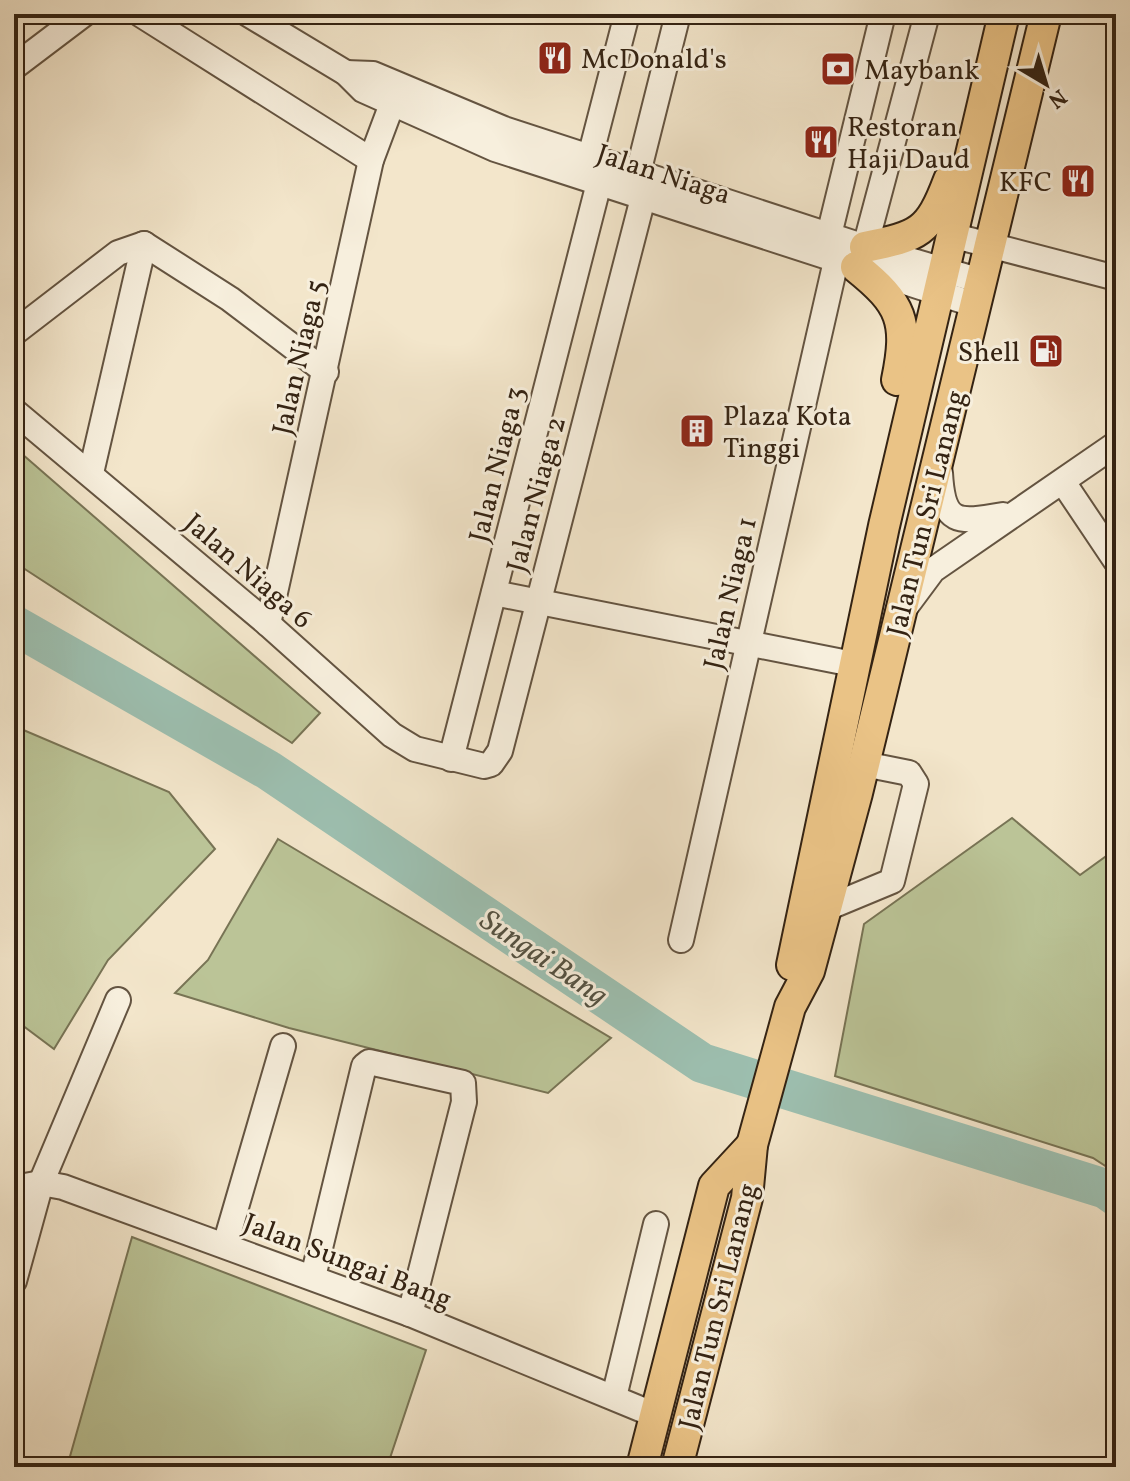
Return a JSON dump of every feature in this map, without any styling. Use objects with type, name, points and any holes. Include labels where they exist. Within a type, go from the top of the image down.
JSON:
[{"type":"main road","name":"Jalan Tun Sri Lanang","points":[[790,1007],[792,966],[853,664],[939,283],[1004,14]]},
{"type":"main road","name":"Jalan Tun Sri Lanang","points":[[677,1467],[747,1198],[752,1145],[790,1007],[809,971],[864,764],[1046,14]]},
{"type":"main road","points":[[884,526],[874,490],[899,370],[904,327],[893,302],[852,258],[906,239],[932,221],[962,145],[979,116]]},
{"type":"main road","name":"Jalan Tun Sri Lanang","points":[[642,1467],[714,1186],[752,1145]]},
{"type":"street","points":[[14,67],[54,23],[84,14]]},
{"type":"street","points":[[140,14],[371,160]]},
{"type":"street","name":"Jalan Niaga","points":[[248,14],[346,73],[363,90],[495,149],[643,198],[978,293]]},
{"type":"street","points":[[590,157],[627,14]]},
{"type":"street","points":[[638,173],[678,14]]},
{"type":"street","points":[[829,235],[883,14]]},
{"type":"street","name":"Jalan Niaga 1","points":[[681,940],[747,643],[852,258],[927,14]]},
{"type":"street","name":"Jalan Niaga","points":[[346,73],[373,74],[504,129],[829,235],[852,258]]},
{"type":"street","name":"Jalan Niaga 5","points":[[268,624],[371,160],[392,104]]},
{"type":"street","name":"Jalan Niaga 3","points":[[451,759],[599,183]]},
{"type":"street","name":"Jalan Niaga 2","points":[[451,759],[484,766],[497,758],[643,198]]},
{"type":"street","points":[[951,235],[1116,278]]},
{"type":"street","points":[[144,244],[230,299],[326,372]]},
{"type":"street","points":[[14,333],[118,253],[144,244]]},
{"type":"street","points":[[91,473],[144,244]]},
{"type":"street","name":"Jalan Niaga 6","points":[[14,411],[268,624],[392,735],[415,749],[451,759]]},
{"type":"street","points":[[943,442],[941,492],[949,513],[968,521],[1017,512]]},
{"type":"street","points":[[898,621],[933,570],[1116,444]]},
{"type":"street","points":[[1063,482],[1116,561]]},
{"type":"street","points":[[494,593],[853,664]]},
{"type":"street","points":[[827,908],[888,885],[898,862],[916,784],[909,773],[864,764]]},
{"type":"street","points":[[14,1281],[41,1183],[118,1000]]},
{"type":"street","points":[[225,1245],[283,1046]]},
{"type":"street","points":[[313,1277],[366,1064],[463,1083],[464,1102],[410,1314]]},
{"type":"street","name":"Jalan Sungai Bang","points":[[14,1188],[41,1183],[63,1187],[410,1314],[655,1415]]},
{"type":"street","points":[[614,1397],[656,1224]]},
{"type":"green space","points":[[14,447],[320,713],[292,743],[14,562]]},
{"type":"green space","points":[[14,726],[169,792],[215,849],[108,960],[54,1049],[14,1019]]},
{"type":"green space","points":[[1012,818],[1080,875],[1116,849],[1116,1173],[1093,1158],[835,1076],[864,924]]},
{"type":"green space","points":[[278,839],[611,1038],[548,1093],[289,1028],[175,993],[208,960]]},
{"type":"green space","points":[[132,1237],[426,1350],[387,1467],[67,1467]]},
{"type":"waterway","name":"Sungai Bang","points":[[14,625],[268,770],[702,1063],[1106,1189],[1116,1196]]},
{"type":"place","name":"McDonald's","points":[[555,58]]},
{"type":"place","name":"Maybank","points":[[838,69]]},
{"type":"place","name":"Restoran Haji Daud","points":[[821,142]]},
{"type":"place","name":"KFC","points":[[1078,181]]},
{"type":"place","name":"Shell","points":[[1046,351]]},
{"type":"place","name":"Plaza Kota Tinggi","points":[[697,431]]}]
